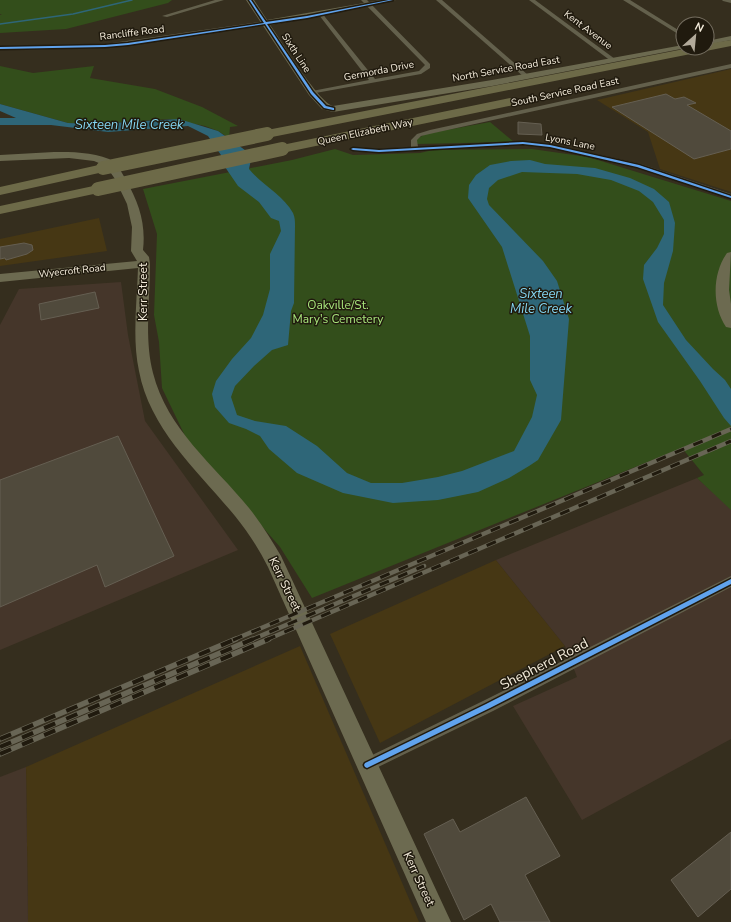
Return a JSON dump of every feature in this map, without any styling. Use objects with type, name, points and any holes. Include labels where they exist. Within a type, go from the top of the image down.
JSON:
[{"type":"highway","name":"Queen Elizabeth Way","points":[[0,191],[267,134],[731,43]]},
{"type":"highway","name":"Queen Elizabeth Way","points":[[0,211],[282,149],[731,57]]},
{"type":"highway","points":[[0,185],[103,168]]},
{"type":"street","points":[[165,16],[221,0]]},
{"type":"street","name":"Sixth Line","points":[[250,0],[312,92],[325,107],[333,109]]},
{"type":"street","points":[[266,23],[321,14],[366,2],[392,0]]},
{"type":"street","points":[[439,0],[526,76]]},
{"type":"street","name":"Kent Avenue","points":[[532,0],[613,60]]},
{"type":"street","points":[[626,0],[675,30]]},
{"type":"street","points":[[725,0],[731,1]]},
{"type":"street","name":"Germorda Drive","points":[[312,92],[374,82],[421,72],[427,68],[428,65],[366,2]]},
{"type":"street","points":[[321,14],[374,82]]},
{"type":"street","name":"Rancliffe Road","points":[[0,48],[105,46],[266,23]]},
{"type":"street","points":[[715,41],[731,38]]},
{"type":"street","name":"North Service Road East","points":[[333,109],[675,48]]},
{"type":"street","name":"South Service Road East","points":[[414,149],[414,140],[419,135],[432,131],[731,66]]},
{"type":"street","name":"Lyons Lane","points":[[352,149],[368,151],[523,143],[550,146],[638,166],[731,197]]},
{"type":"street","name":"Kerr Street","points":[[0,153],[80,153],[112,160],[119,166],[132,187],[147,226],[147,252],[144,261],[144,344],[146,373],[161,413],[179,441],[242,513],[264,542],[284,579],[438,922]]},
{"type":"street","name":"Kerr Street","points":[[0,158],[73,156],[97,159],[107,162],[118,177],[133,205],[138,226],[137,252],[144,261]]},
{"type":"street","points":[[731,256],[723,276],[722,287],[724,303],[731,324]]},
{"type":"street","name":"Wyecroft Road","points":[[0,278],[144,261]]},
{"type":"street","name":"Shepherd Road","points":[[367,765],[488,706],[731,581]]},
{"type":"shaded area","points":[[731,69],[731,192],[660,169],[648,132],[597,100]]},
{"type":"shaded area","points":[[99,218],[107,251],[0,266],[0,239]]},
{"type":"shaded area","points":[[121,282],[128,335],[145,421],[238,550],[0,650],[0,325],[19,289]]},
{"type":"shaded area","points":[[697,478],[731,508],[731,739],[582,820],[513,706],[577,677],[565,646],[496,560]]},
{"type":"shaded area","points":[[496,560],[565,646],[380,743],[330,634]]},
{"type":"shaded area","points":[[300,646],[419,922],[28,922],[26,767]]},
{"type":"shaded area","points":[[26,767],[28,922],[0,922],[0,777]]},
{"type":"green space","points":[[0,0],[172,0],[168,3],[66,29],[0,33],[0,15],[2,14],[0,14]]},
{"type":"green space","points":[[0,66],[33,73],[94,66],[90,78],[155,89],[202,107],[238,126],[230,127],[229,138],[218,131],[205,126],[169,119],[95,124],[68,123],[0,104]]},
{"type":"green space","points":[[490,122],[514,142],[417,144],[417,139],[425,134]]},
{"type":"green space","name":"Oakville/St. Mary's Cemetery","points":[[335,149],[353,155],[420,153],[433,150],[532,149],[588,157],[731,201],[731,428],[729,429],[731,431],[731,510],[697,478],[704,475],[682,448],[312,598],[280,547],[188,442],[162,388],[159,342],[154,315],[157,234],[143,189],[292,160]]},
{"type":"water","name":"Sixteen Mile Creek","points":[[0,104],[68,123],[95,124],[179,119],[218,131],[252,155],[249,169],[284,201],[294,216],[294,303],[291,311],[288,345],[272,350],[254,366],[235,386],[231,397],[237,415],[255,421],[286,426],[317,446],[347,473],[371,483],[402,483],[462,471],[514,451],[532,417],[537,395],[530,380],[530,336],[502,247],[468,198],[469,185],[476,175],[490,165],[511,161],[530,160],[545,164],[595,168],[630,178],[654,189],[669,202],[675,223],[673,251],[664,283],[663,305],[686,340],[725,380],[731,389],[731,426],[658,322],[643,279],[644,265],[657,248],[664,234],[664,220],[653,202],[639,191],[611,180],[577,174],[522,172],[498,180],[489,188],[487,199],[489,205],[543,261],[557,281],[569,319],[561,420],[538,460],[509,478],[478,492],[438,500],[393,503],[343,493],[297,473],[269,449],[260,436],[229,423],[215,407],[212,394],[216,381],[232,359],[251,338],[263,315],[270,289],[270,254],[281,231],[279,221],[271,218],[259,202],[238,186],[225,167],[223,158],[208,136],[188,126],[108,132],[51,125],[0,125],[0,118],[16,118],[0,111]]},
{"type":"building","points":[[666,94],[675,99],[684,97],[696,103],[687,105],[731,131],[731,149],[694,159],[612,107]]},
{"type":"building","points":[[518,122],[541,124],[542,135],[518,134]]},
{"type":"building","points":[[24,243],[32,245],[33,250],[27,254],[6,260],[5,258],[0,259],[0,247]]},
{"type":"building","points":[[95,292],[99,308],[41,320],[39,304]]},
{"type":"building","points":[[118,436],[174,556],[105,587],[97,565],[0,607],[0,480]]},
{"type":"building","points":[[526,797],[560,856],[525,875],[550,922],[500,922],[491,904],[464,920],[424,834],[453,819],[460,832]]},
{"type":"building","points":[[731,832],[731,889],[698,917],[671,880]]},
{"type":"waterway","points":[[0,24],[73,14],[132,0]]},
{"type":"railway","points":[[233,640],[731,429]]},
{"type":"railway","points":[[266,640],[731,441]]},
{"type":"railway","points":[[251,640],[424,566]]},
{"type":"railway","points":[[0,739],[236,639]]},
{"type":"railway","points":[[0,747],[253,639]]},
{"type":"railway","points":[[0,754],[269,639]]},
{"type":"cycle path","points":[[250,0],[312,93],[325,107],[333,109]]},
{"type":"cycle path","points":[[0,48],[105,46],[128,44],[307,17],[392,0]]},
{"type":"cycle path","points":[[353,149],[379,151],[523,143],[550,146],[638,166],[731,197]]},
{"type":"cycle path","points":[[367,765],[488,706],[731,581]]}]
